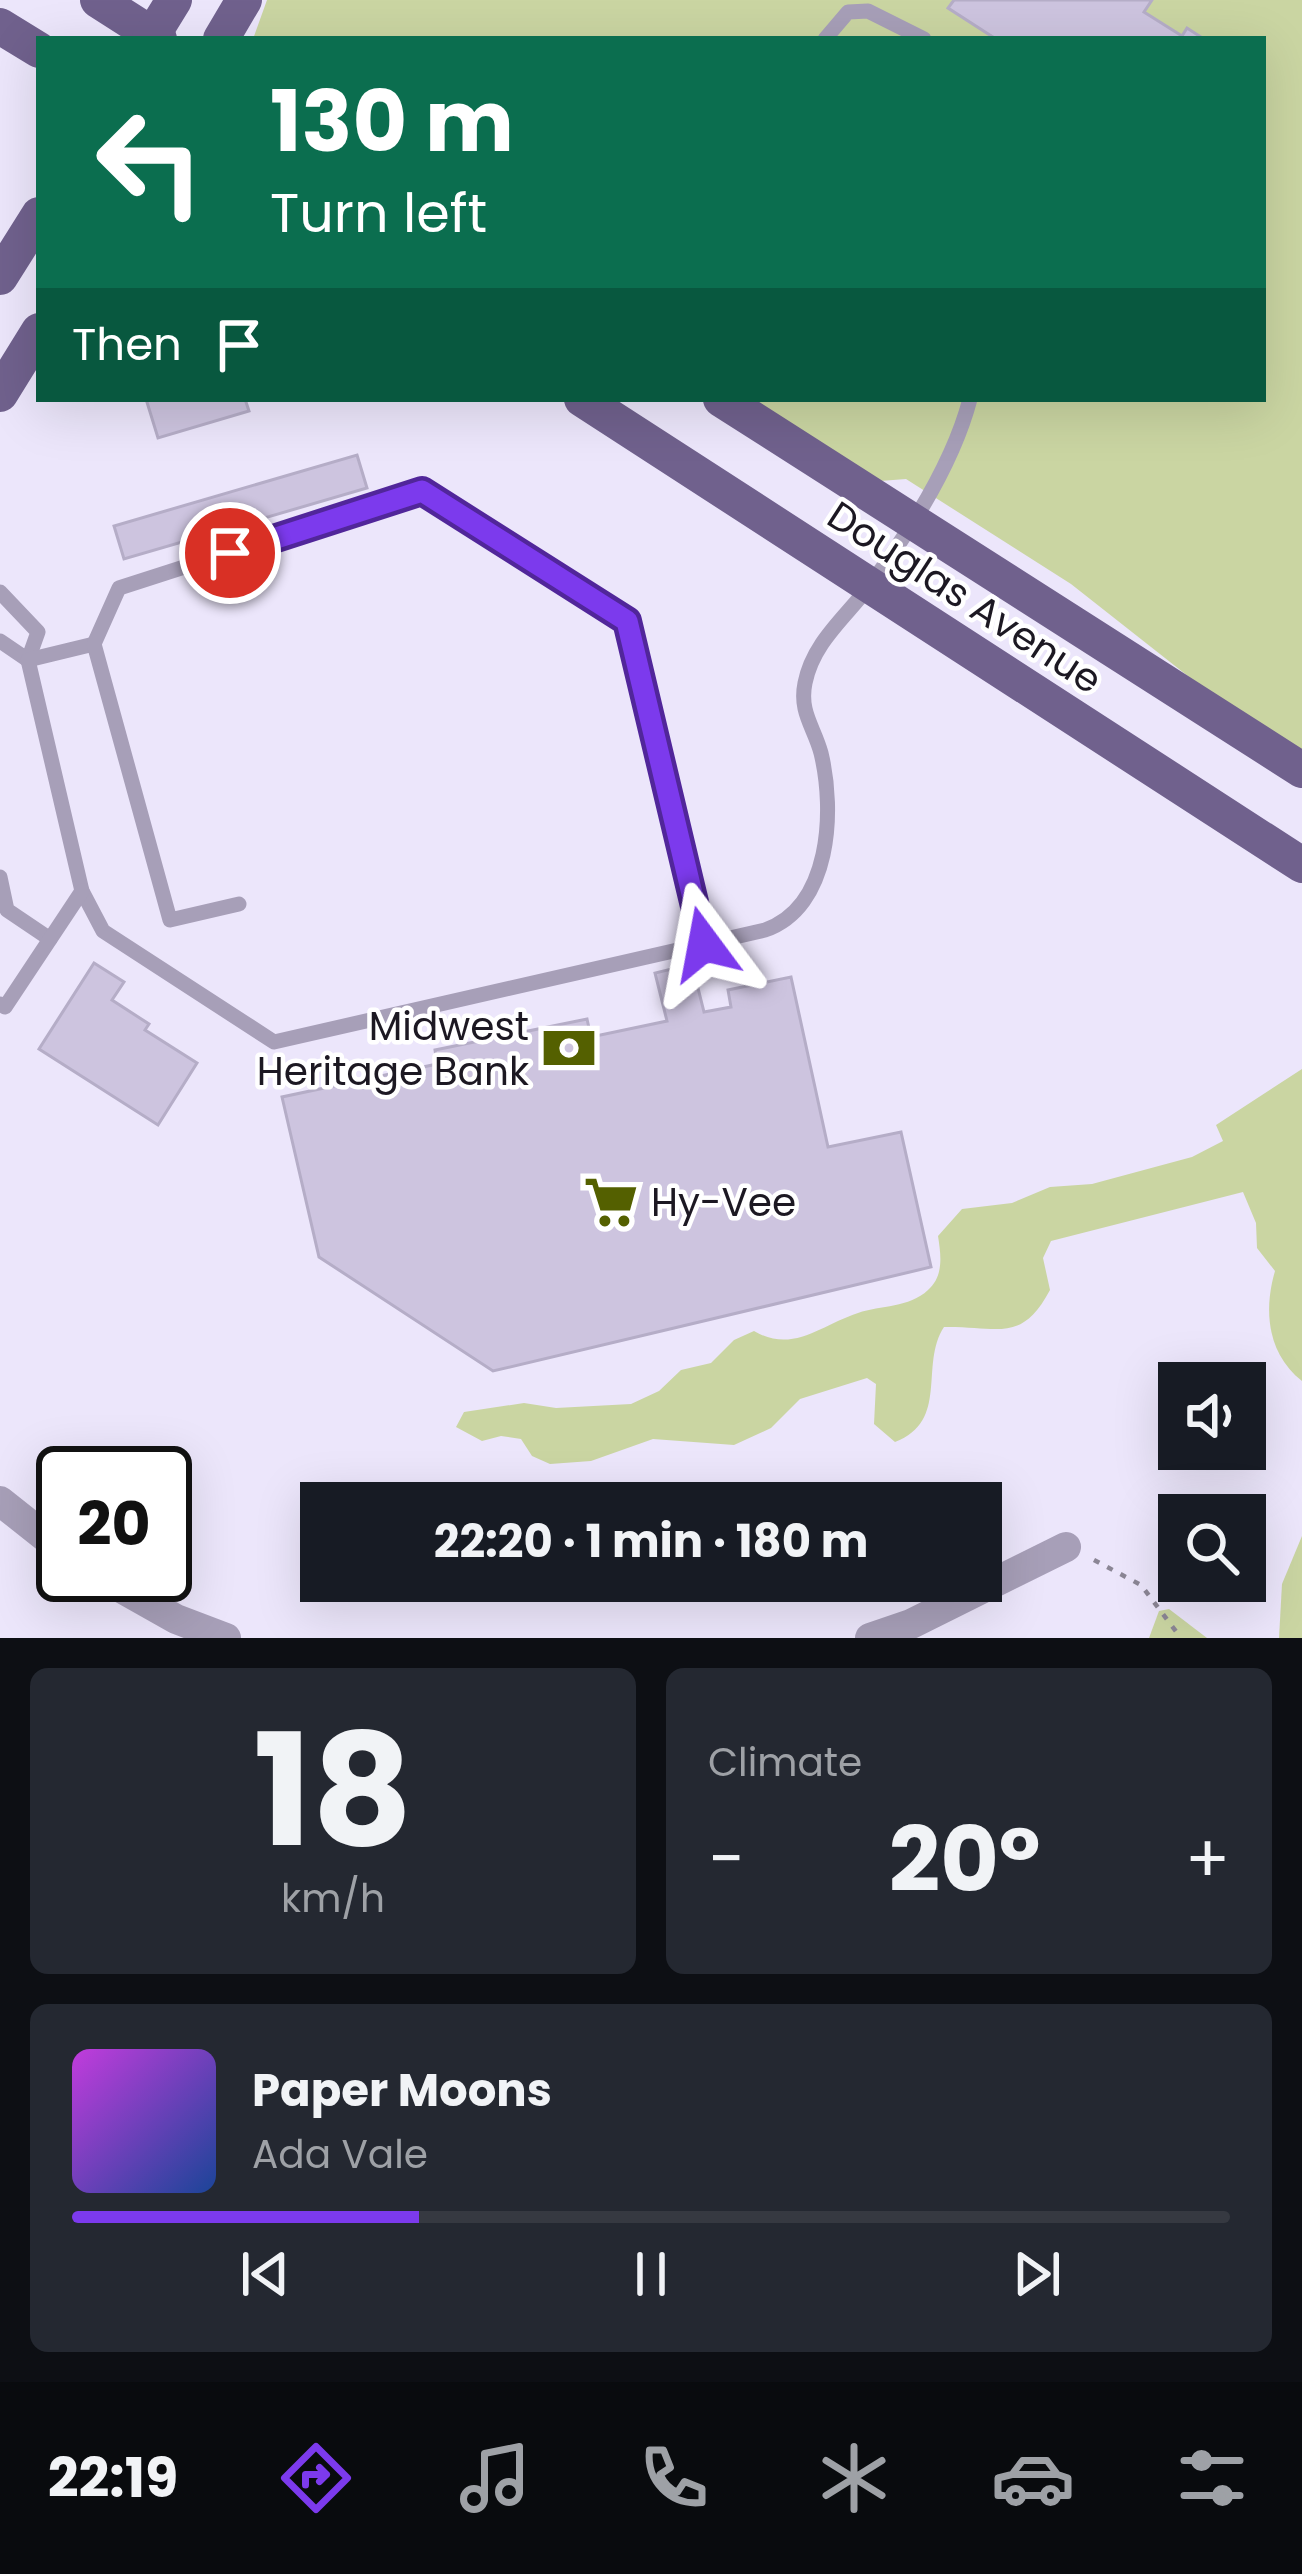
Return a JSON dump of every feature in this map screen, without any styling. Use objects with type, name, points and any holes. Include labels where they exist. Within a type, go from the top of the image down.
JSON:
[{"type":"main road","points":[[98,0],[151,36]]},
{"type":"main road","points":[[155,36],[174,0]]},
{"type":"main road","points":[[223,36],[244,0]]},
{"type":"main road","points":[[0,26],[36,48]]},
{"type":"main road","points":[[0,277],[36,219]]},
{"type":"main road","points":[[0,394],[36,337]]},
{"type":"main road","name":"Douglas Avenue","points":[[587,402],[1302,865]]},
{"type":"main road","name":"Douglas Avenue","points":[[727,402],[1302,770]]},
{"type":"street","points":[[0,1501],[36,1530]]},
{"type":"street","points":[[870,1638],[911,1624],[1066,1547]]},
{"type":"street","points":[[147,1602],[226,1638]]},
{"type":"lane","points":[[828,36],[848,12],[868,10],[919,36]]},
{"type":"lane","points":[[0,592],[38,632],[28,660],[82,892],[103,931],[274,1042],[782,924],[808,893],[830,816],[820,752],[804,717],[810,662],[870,585],[948,460],[969,402]]},
{"type":"lane","points":[[239,904],[170,920],[94,644],[119,588],[422,491],[627,621],[704,944]]},
{"type":"lane","points":[[0,641],[28,660],[94,644]]},
{"type":"lane","points":[[0,877],[3,908],[50,939]]},
{"type":"lane","points":[[0,1004],[5,1007],[82,892]]},
{"type":"path","points":[[1066,1547],[1141,1585],[1181,1638]]},
{"type":"green space","points":[[267,0],[1302,0],[1302,750],[1198,684],[1071,584],[906,479],[880,481],[755,402],[1266,402],[1266,36],[254,36]]},
{"type":"green space","points":[[1302,1069],[1302,1381],[1275,1345],[1269,1302],[1275,1271],[1257,1248],[1256,1223],[1243,1192],[1051,1241],[1043,1258],[1050,1290],[1029,1318],[1007,1328],[944,1327],[922,1421],[895,1442],[874,1424],[876,1384],[867,1378],[800,1399],[771,1428],[734,1445],[653,1439],[591,1461],[550,1464],[532,1456],[521,1439],[501,1436],[482,1441],[456,1427],[464,1412],[524,1403],[556,1408],[631,1404],[659,1391],[681,1370],[711,1363],[734,1340],[754,1331],[794,1339],[858,1313],[912,1300],[937,1278],[938,1236],[962,1209],[1012,1203],[1050,1187],[1092,1184],[1192,1157],[1223,1141],[1216,1125]]},
{"type":"green space","points":[[1302,1536],[1302,1638],[1279,1638],[1282,1584]]},
{"type":"green space","points":[[1169,1609],[1207,1638],[1149,1638],[1159,1611]]},
{"type":"building","points":[[954,0],[1152,0],[1144,12],[1182,36],[991,36],[948,8]]},
{"type":"building","points":[[147,402],[246,402],[249,411],[158,438]]},
{"type":"building","points":[[357,455],[367,488],[124,559],[114,526]]},
{"type":"building","points":[[94,963],[124,982],[112,1000],[149,1024],[145,1030],[197,1063],[158,1125],[39,1049]]},
{"type":"building","name":"Hy-Vee","points":[[692,964],[704,1012],[731,1007],[728,990],[791,977],[828,1147],[901,1132],[931,1267],[493,1371],[319,1257],[282,1097],[437,1064],[435,1050],[587,1019],[591,1037],[667,1021],[655,973]]},
{"type":"place","name":"Midwest Heritage Bank","points":[[569,1048]]},
{"type":"place","name":"Hy-Vee","points":[[611,1202]]},
{"type":"route","points":[[230,553],[422,491],[627,621],[704,944]]}]
